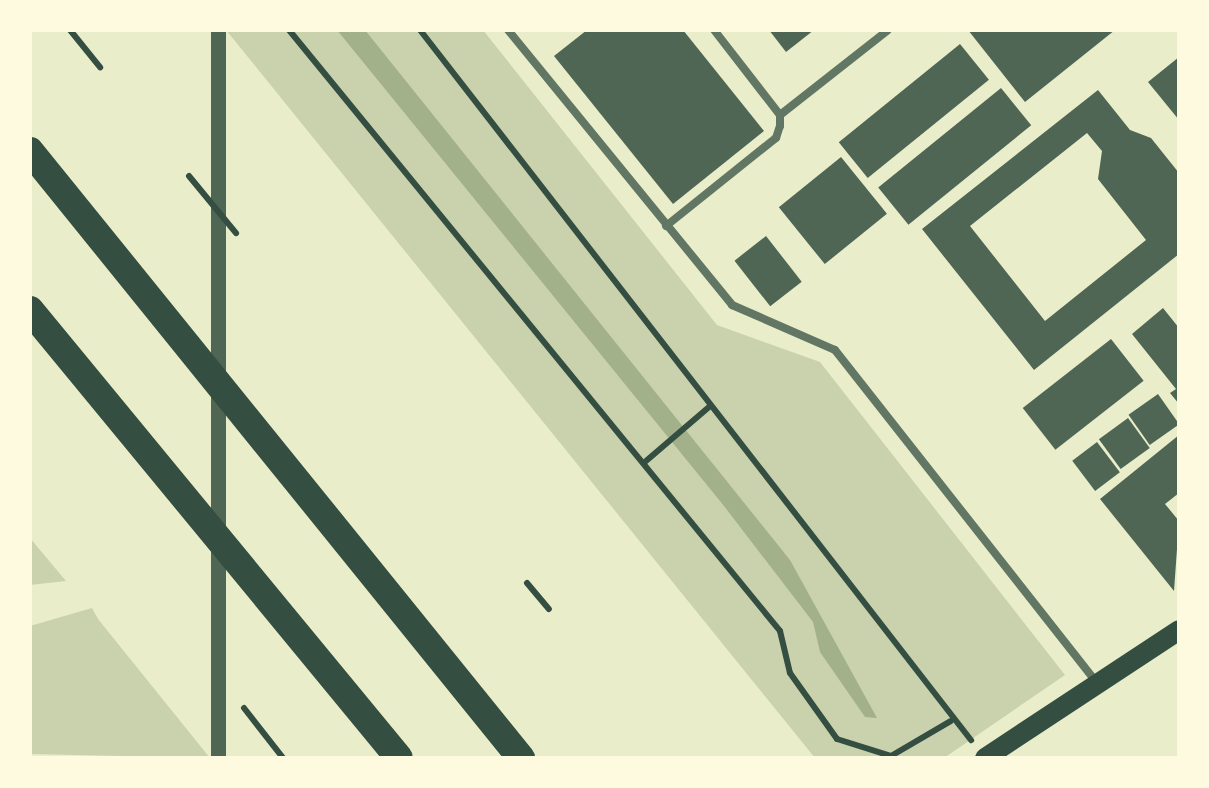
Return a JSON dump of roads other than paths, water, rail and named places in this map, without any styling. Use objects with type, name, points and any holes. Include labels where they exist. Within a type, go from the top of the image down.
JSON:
[{"type":"highway","points":[[30,151],[521,758]]},
{"type":"highway","points":[[30,310],[399,758]]},
{"type":"main road","points":[[986,757],[1179,630]]},
{"type":"lane","points":[[508,30],[732,305],[835,350],[1098,684]]},
{"type":"lane","points":[[714,30],[780,116]]},
{"type":"lane","points":[[666,226],[776,138],[780,116],[888,30]]}]
